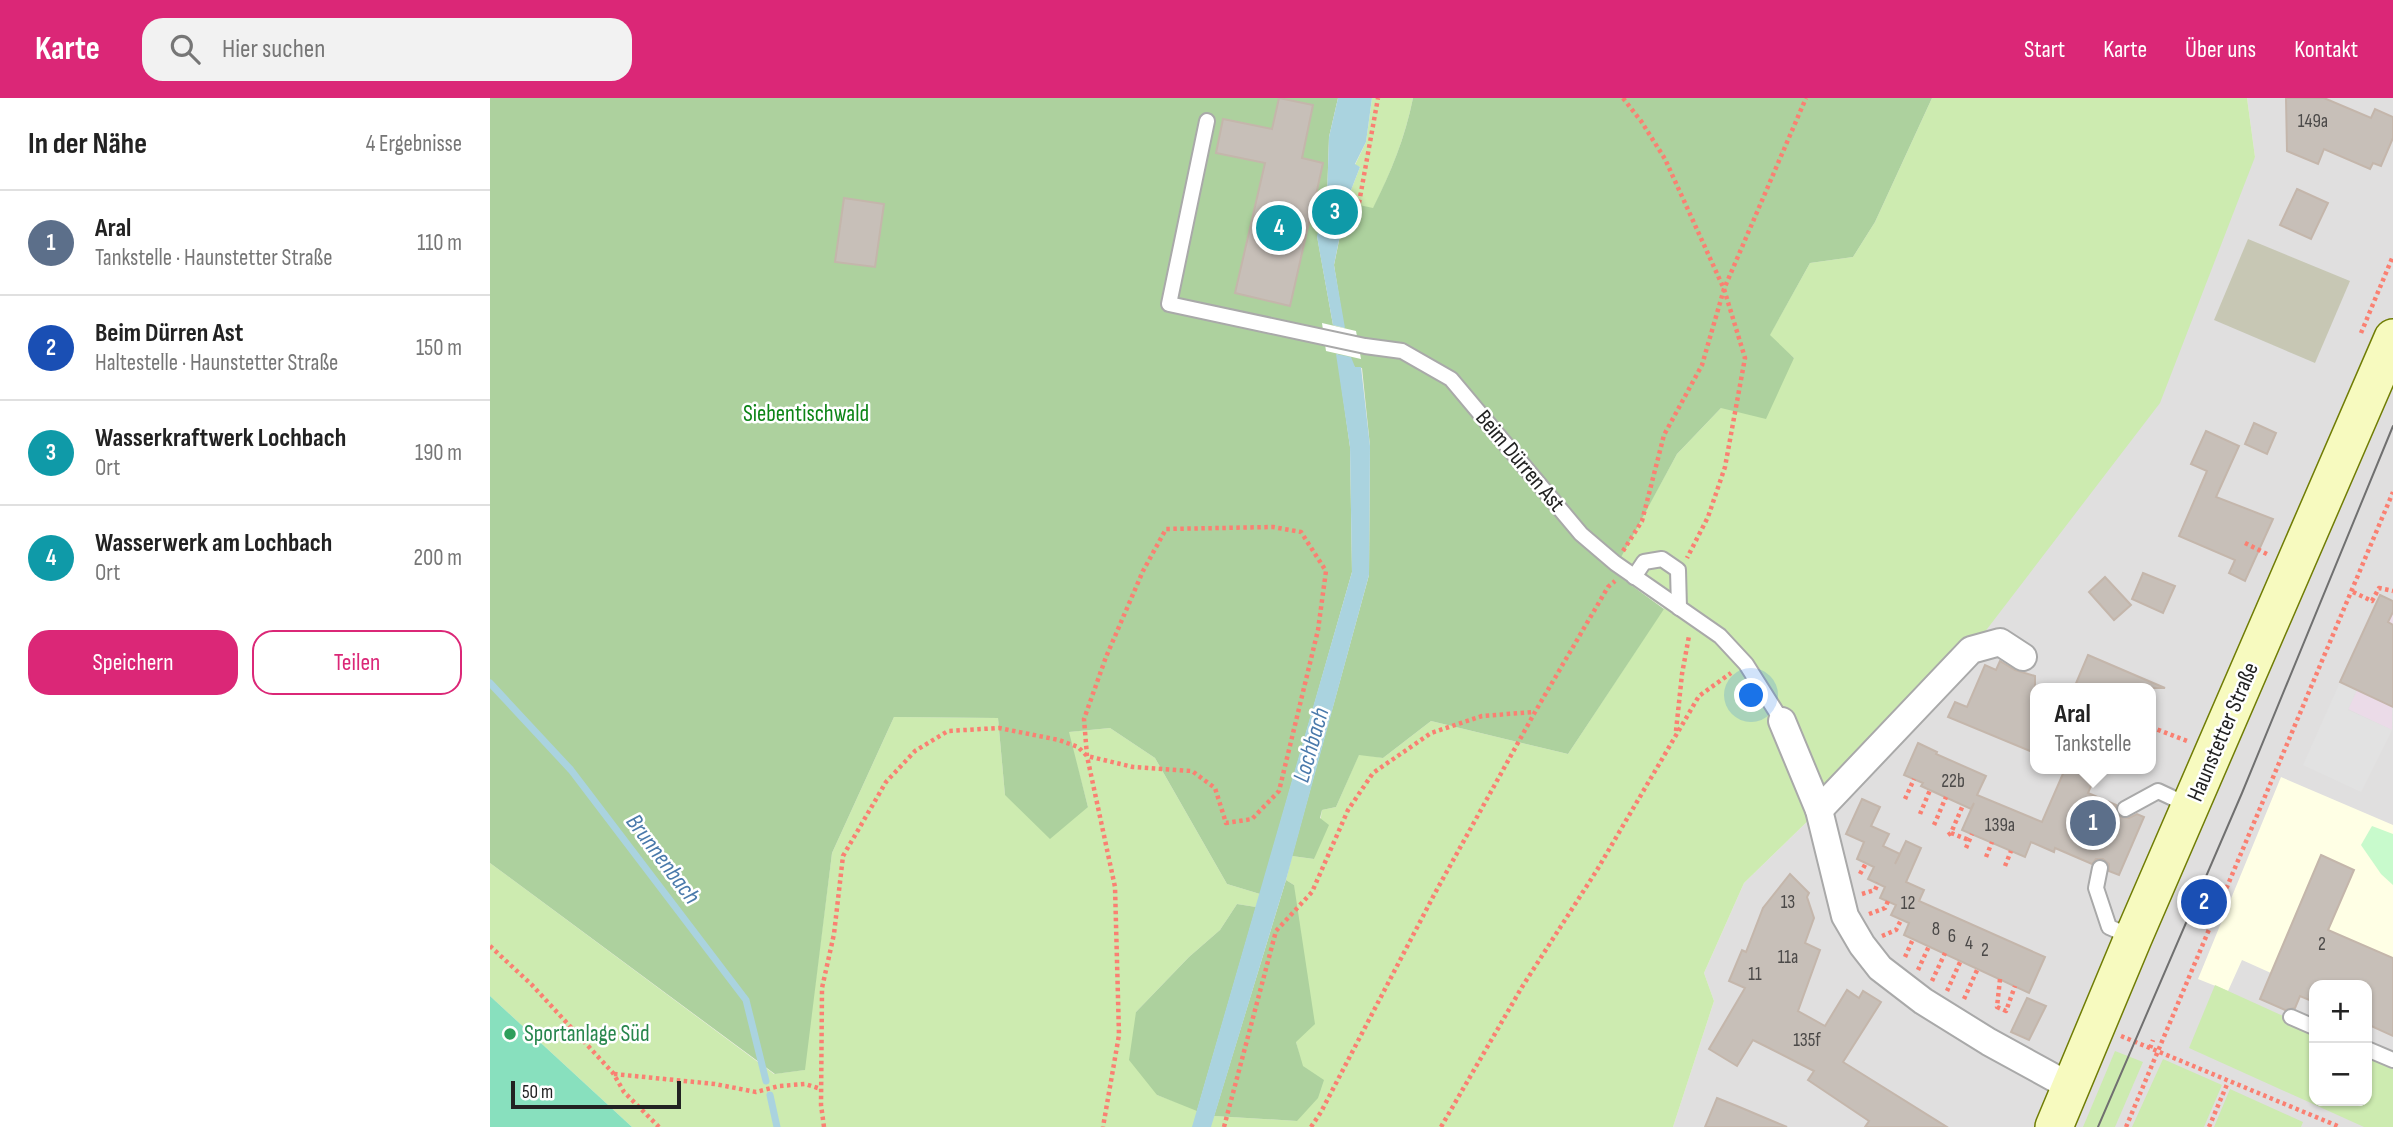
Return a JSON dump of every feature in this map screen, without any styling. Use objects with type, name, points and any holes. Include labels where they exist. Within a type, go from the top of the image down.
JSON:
[{"type":"main road","name":"Haunstetter Straße","points":[[2054,1127],[2393,338]]},
{"type":"street","points":[[1819,810],[1971,650],[2000,642],[2023,657]]},
{"type":"street","name":"Beim Dürren Ast","points":[[1783,720],[1819,810],[1845,916],[1861,945],[1880,968],[1946,1016],[2071,1087]]},
{"type":"lane","name":"Beim Dürren Ast","points":[[1207,121],[1169,304],[1365,346],[1402,351],[1451,380],[1581,534],[1625,570],[1720,636],[1746,664],[1783,720]]},
{"type":"lane","points":[[1625,570],[1644,562],[1662,559],[1678,570],[1679,608]]},
{"type":"lane","points":[[2125,809],[2158,791],[2191,806]]},
{"type":"lane","points":[[2101,868],[2096,888],[2109,927],[2133,938]]},
{"type":"lane","points":[[2291,1017],[2309,1025]]},
{"type":"lane","points":[[2372,1051],[2393,1060]]},
{"type":"path","points":[[1359,203],[1378,98]]},
{"type":"path","points":[[1623,98],[1665,159],[1724,289],[1745,358],[1725,467],[1713,505],[1685,562],[1678,570]]},
{"type":"path","points":[[1311,1127],[1535,712],[1608,587],[1625,570],[1642,521],[1664,435],[1702,365],[1724,289],[1807,98]]},
{"type":"path","points":[[2126,1127],[2393,492]]},
{"type":"path","points":[[824,1127],[821,1090],[822,988],[834,934],[843,856],[886,782],[915,751],[948,732],[999,728],[1059,740],[1078,747],[1087,756],[1133,767],[1192,771],[1215,788],[1226,824],[1252,819],[1279,791],[1318,630],[1326,571],[1301,532],[1273,527],[1166,529],[1143,571],[1106,657],[1084,719],[1087,756],[1115,887],[1119,1034],[1103,1127]]},
{"type":"path","points":[[2353,592],[2372,601],[2379,588],[2393,592]]},
{"type":"path","points":[[1676,734],[1682,674],[1693,618]]},
{"type":"path","points":[[1441,1127],[1522,987],[1597,870],[1699,696],[1746,664]]},
{"type":"path","points":[[1224,1127],[1276,931],[1312,892],[1348,810],[1373,773],[1432,733],[1482,716],[1535,712]]},
{"type":"path","points":[[2156,729],[2187,741]]},
{"type":"path","points":[[1905,799],[1914,779]]},
{"type":"path","points":[[1920,814],[1930,790]]},
{"type":"path","points":[[1934,825],[1946,797]]},
{"type":"path","points":[[1963,805],[1949,834],[1969,840]]},
{"type":"path","points":[[1966,848],[1972,834]]},
{"type":"path","points":[[1986,857],[1992,842]]},
{"type":"path","points":[[2005,866],[2011,851]]},
{"type":"path","points":[[490,946],[532,985],[614,1073],[624,1093],[659,1127]]},
{"type":"path","points":[[1946,1016],[1961,960]]},
{"type":"path","points":[[1946,1016],[1978,968]]},
{"type":"path","points":[[2000,979],[1997,1007],[2006,1011],[2015,986]]},
{"type":"path","points":[[2126,1038],[2130,1030]]},
{"type":"path","points":[[2150,1048],[2153,1041]]},
{"type":"path","points":[[2159,1052],[2340,1127]]},
{"type":"path","points":[[614,1073],[715,1084],[756,1092],[779,1086],[805,1084],[821,1090]]},
{"type":"path","points":[[2209,1127],[2228,1082]]},
{"type":"path","points":[[2315,1127],[2319,1118]]},
{"type":"shaded area","points":[[2247,98],[2393,98],[2393,1127],[1673,1127],[1714,1001],[1704,973],[1744,883],[1819,810],[2255,157]]},
{"type":"shaded area","points":[[2248,239],[2350,281],[2315,363],[2214,320]]},
{"type":"shaded area","points":[[2380,595],[2393,601],[2392,730],[2348,709],[2357,690],[2340,682]]},
{"type":"shaded area","points":[[2340,682],[2357,690],[2348,710],[2392,730],[2361,792],[2303,765]]},
{"type":"shaded area","points":[[2281,777],[2393,825],[2393,1036],[2372,1026],[2372,980],[2309,980],[2309,1000],[2300,996],[2293,1013],[2260,999],[2271,973],[2242,960],[2228,991],[2198,979]]},
{"type":"green space","name":"Siebentischwald","points":[[490,98],[1338,98],[1329,137],[1327,198],[1373,208],[1397,154],[1413,98],[1932,98],[1875,222],[1853,257],[1810,263],[1770,335],[1794,358],[1766,419],[1721,408],[1677,454],[1613,572],[1664,609],[1568,754],[1431,721],[1383,758],[1359,755],[1336,807],[1322,810],[1320,818],[1329,825],[1314,859],[1292,856],[1369,575],[1370,446],[1362,368],[1355,367],[1337,354],[1350,447],[1352,572],[1260,894],[1227,884],[1155,758],[1110,728],[1069,732],[1088,807],[1050,839],[1005,795],[998,718],[894,717],[832,853],[805,1070],[775,1074],[490,863]],"holes":[[[1342,226],[1334,265],[1344,328],[1333,325],[1317,236]]]},
{"type":"green space","points":[[1372,98],[1413,98],[1397,155],[1373,209],[1346,203],[1360,167],[1355,165],[1366,142]]},
{"type":"green space","points":[[1932,98],[2247,98],[2255,157],[2160,403],[1971,650],[1819,810],[1744,883],[1704,973],[1714,1001],[1673,1127],[632,1127],[490,996],[490,863],[774,1074],[804,1070],[832,853],[894,717],[998,718],[1005,795],[1088,807],[1068,732],[1110,728],[1155,758],[1227,884],[1260,894],[1256,907],[1237,904],[1220,930],[1189,957],[1136,1012],[1157,1095],[1214,1116],[1297,1121],[1302,1066],[1296,1042],[1294,885],[1286,880],[1292,856],[1314,859],[1322,810],[1336,807],[1359,754],[1383,758],[1431,721],[1568,754],[1664,608],[1612,572],[1677,454],[1721,408],[1794,358],[1769,336],[1810,263],[1853,257],[1875,222]]},
{"type":"green space","points":[[2372,826],[2393,834],[2393,885],[2381,874],[2361,845]]},
{"type":"green space","points":[[1286,880],[1294,885],[1315,1024],[1296,1042],[1303,1066],[1324,1080],[1318,1098],[1297,1121],[1214,1116]]},
{"type":"green space","points":[[1237,904],[1256,907],[1197,1111],[1157,1095],[1129,1060],[1136,1012],[1189,957],[1220,930]]},
{"type":"green space","points":[[2215,985],[2309,1028],[2309,1102],[2189,1048]]},
{"type":"green space","name":"Sportanlage Süd","points":[[490,996],[632,1127],[490,1127]]},
{"type":"green space","points":[[2115,1051],[2143,1062],[2115,1127],[2083,1127]]},
{"type":"green space","points":[[2372,1055],[2393,1065],[2393,1127],[2364,1127],[2317,1106],[2372,1106]]},
{"type":"green space","points":[[2163,1059],[2222,1085],[2204,1127],[2132,1127]]},
{"type":"green space","points":[[2230,1089],[2303,1122],[2301,1127],[2214,1127]]},
{"type":"water","points":[[1338,98],[1372,98],[1366,142],[1355,164],[1360,167],[1346,203],[1327,198],[1329,137]]},
{"type":"water","points":[[1321,220],[1342,225],[1334,265],[1345,328],[1333,325],[1317,236]]},
{"type":"water","name":"Lochbach","points":[[1336,354],[1351,357],[1355,367],[1361,367],[1370,446],[1369,575],[1286,880],[1211,1127],[1192,1127],[1352,572],[1350,447]]},
{"type":"pier","points":[[1322,323],[1356,331],[1361,359],[1326,351]]},
{"type":"building","points":[[1279,98],[1313,105],[1302,158],[1323,163],[1316,195],[1349,204],[1344,226],[1310,218],[1290,306],[1235,293],[1265,163],[1216,153],[1223,119],[1272,129]]},
{"type":"building","points":[[2286,98],[2324,98],[2371,118],[2375,109],[2393,117],[2393,138],[2381,166],[2373,163],[2370,169],[2324,149],[2318,164],[2287,151]]},
{"type":"building","points":[[2297,189],[2328,203],[2311,239],[2280,225]]},
{"type":"building","points":[[844,198],[884,204],[875,267],[835,262]]},
{"type":"building","points":[[2254,423],[2276,433],[2267,454],[2245,444]]},
{"type":"building","points":[[2206,431],[2239,446],[2216,497],[2273,519],[2245,581],[2229,573],[2235,560],[2179,536],[2207,471],[2191,464]]},
{"type":"building","points":[[2143,573],[2175,586],[2163,613],[2132,599]]},
{"type":"building","points":[[2105,577],[2131,605],[2114,620],[2089,592]]},
{"type":"building","points":[[2380,595],[2393,601],[2393,612],[2388,622],[2393,625],[2393,707],[2340,682]]},
{"type":"building","points":[[2088,655],[2153,683],[2076,683]]},
{"type":"building","points":[[2000,661],[2015,670],[2035,676],[2035,683],[2030,683],[2030,751],[1948,717],[1955,702],[1967,707],[1985,665],[1996,670]]},
{"type":"building","points":[[1918,743],[1986,776],[1977,795],[2042,822],[2063,774],[2096,774],[2088,793],[2116,805],[2116,813],[2121,817],[2129,818],[2137,814],[2144,817],[2119,875],[2109,871],[2109,864],[2103,859],[2096,859],[2092,864],[2055,848],[2054,852],[2031,842],[2025,857],[1962,830],[1974,803],[1971,809],[1921,786],[1923,783],[1904,775]]},
{"type":"building","points":[[1862,799],[1880,807],[1871,826],[1889,834],[1883,846],[1900,854],[1906,841],[1921,848],[1906,882],[1924,890],[1919,901],[2045,957],[2029,993],[1904,935],[1909,923],[1891,915],[1896,905],[1880,898],[1885,887],[1868,879],[1874,867],[1857,859],[1864,842],[1846,834]]},
{"type":"building","points":[[2321,855],[2354,870],[2328,930],[2393,958],[2393,1036],[2372,1026],[2372,980],[2309,980],[2309,1000],[2300,996],[2295,1008],[2285,1010],[2260,999]]},
{"type":"building","points":[[1790,874],[1809,893],[1807,897],[1814,918],[1805,943],[1820,950],[1798,1011],[1825,1026],[1847,990],[1859,998],[1863,991],[1881,1002],[1843,1062],[1947,1127],[1865,1127],[1869,1121],[1808,1080],[1814,1071],[1753,1040],[1737,1066],[1709,1049],[1745,988],[1729,981],[1742,950],[1746,952],[1763,908]]},
{"type":"building","points":[[2027,998],[2046,1006],[2029,1040],[2011,1032]]},
{"type":"building","points":[[1717,1098],[1737,1106],[1787,1127],[1705,1127]]},
{"type":"waterway","name":"Brunnenbach","points":[[490,683],[571,770],[746,1000],[766,1081]]},
{"type":"waterway","name":"Brunnenbach","points":[[770,1095],[777,1127]]},
{"type":"tram line","points":[[2098,1127],[2242,793],[2393,426]]},
{"type":"place","name":"Wasserkraftwerk Lochbach","points":[[1335,212]]},
{"type":"place","name":"Wasserwerk am Lochbach","points":[[1279,228]]},
{"type":"place","name":"Aral","points":[[2093,823]]},
{"type":"place","name":"Beim Dürren Ast","points":[[2204,902]]},
{"type":"place","name":"Sportanlage Süd","points":[[510,1034]]}]
